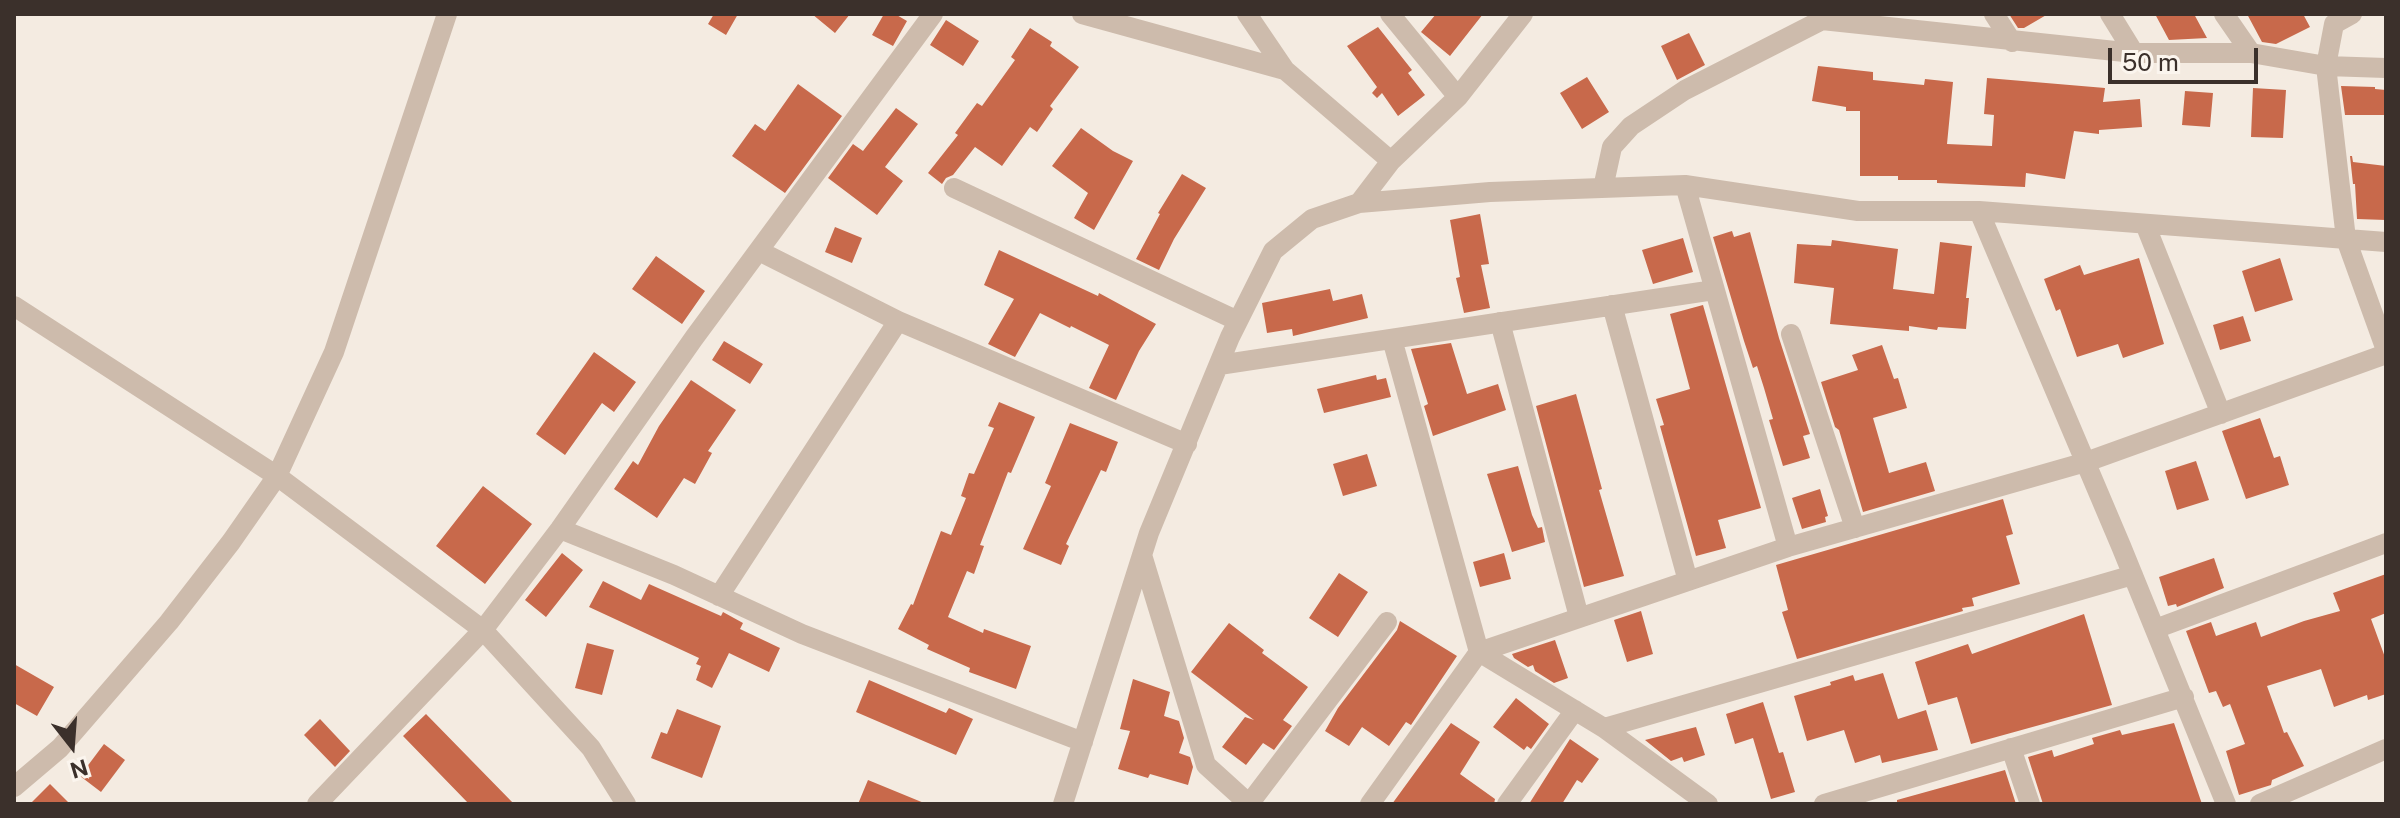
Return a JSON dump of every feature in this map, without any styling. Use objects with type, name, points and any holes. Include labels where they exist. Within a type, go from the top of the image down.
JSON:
[{"type":"street","points":[[14,787],[60,748],[169,622],[277,476],[334,352],[447,14]]},
{"type":"street","points":[[317,804],[483,630],[560,529],[933,14]]},
{"type":"street","points":[[1082,14],[1285,70]]},
{"type":"street","points":[[1247,14],[1285,70],[1391,161]]},
{"type":"street","points":[[1390,14],[1458,97]]},
{"type":"street","points":[[1359,203],[1391,161],[1458,97],[1523,14]]},
{"type":"street","points":[[1994,14],[2012,42]]},
{"type":"street","points":[[2110,14],[2134,53]]},
{"type":"street","points":[[2224,14],[2251,53]]},
{"type":"street","points":[[1370,804],[1479,652],[1788,547],[2086,462],[2386,352],[2346,239],[2326,66],[2334,24],[2352,14]]},
{"type":"street","points":[[1603,188],[1612,147],[1631,126],[1685,90],[1821,17],[2012,42],[2134,53],[2251,53],[2326,66],[2386,68]]},
{"type":"street","points":[[1685,185],[1788,547]]},
{"type":"street","points":[[1063,804],[1142,555],[1219,365],[1273,251],[1312,219],[1359,203],[1490,192],[1685,185],[1858,211],[1979,211],[2386,242]]},
{"type":"street","points":[[954,188],[1238,321]]},
{"type":"street","points":[[1979,211],[2226,804]]},
{"type":"street","points":[[2145,224],[2221,414]]},
{"type":"street","points":[[759,251],[898,321],[1187,444]]},
{"type":"street","points":[[1219,365],[1714,290]]},
{"type":"street","points":[[1612,305],[1688,581]]},
{"type":"street","points":[[14,306],[277,476],[483,630],[591,748],[626,804]]},
{"type":"street","points":[[719,596],[898,321]]},
{"type":"street","points":[[1500,322],[1579,617]]},
{"type":"street","points":[[1791,334],[1855,528]]},
{"type":"street","points":[[1392,339],[1479,652],[1604,728],[1708,804]]},
{"type":"street","points":[[560,529],[802,634],[1083,742]]},
{"type":"street","points":[[2155,629],[2386,543]]},
{"type":"street","points":[[1142,555],[1206,765],[1249,804],[1387,622]]},
{"type":"street","points":[[1604,728],[2133,575]]},
{"type":"street","points":[[1824,804],[2184,697]]},
{"type":"street","points":[[1507,804],[1575,710]]},
{"type":"street","points":[[2011,748],[2030,804]]},
{"type":"street","points":[[2260,804],[2386,749]]},
{"type":"building","points":[[714,14],[738,14],[726,35],[708,24]]},
{"type":"building","points":[[812,14],[850,14],[835,33]]},
{"type":"building","points":[[884,14],[895,14],[907,21],[893,46],[872,35]]},
{"type":"building","points":[[1436,14],[1483,14],[1450,56],[1421,32]]},
{"type":"building","points":[[2009,14],[2048,14],[2024,28],[2018,28]]},
{"type":"building","points":[[2155,14],[2194,14],[2207,38],[2169,40]]},
{"type":"building","points":[[2247,14],[2303,14],[2310,27],[2276,44],[2262,42]]},
{"type":"building","points":[[946,20],[979,41],[963,66],[930,45]]},
{"type":"building","points":[[1378,27],[1412,70],[1408,73],[1425,95],[1398,116],[1382,93],[1377,98],[1372,93],[1377,87],[1347,46]]},
{"type":"building","points":[[1030,28],[1052,42],[1050,46],[1079,67],[1050,106],[1053,109],[1037,132],[1030,127],[1002,166],[975,147],[942,184],[928,173],[958,135],[955,133],[977,103],[982,106],[1015,60],[1011,57]]},
{"type":"building","points":[[1689,33],[1705,65],[1677,80],[1661,46]]},
{"type":"building","points":[[1818,66],[1873,72],[1873,80],[1924,85],[1925,79],[1953,82],[1947,144],[1992,146],[1994,115],[1984,114],[1987,78],[2105,88],[2103,102],[2140,99],[2142,127],[2099,130],[2099,134],[2074,131],[2065,179],[2026,173],[2025,187],[1898,180],[1898,176],[1860,176],[1860,111],[1846,111],[1846,107],[1812,101]]},
{"type":"building","points":[[1587,77],[1609,112],[1582,129],[1560,93]]},
{"type":"building","points":[[798,84],[842,116],[785,193],[732,156],[755,124],[765,131]]},
{"type":"building","points":[[2341,86],[2386,90],[2386,115],[2345,115]]},
{"type":"building","points":[[2253,88],[2286,90],[2283,138],[2251,137]]},
{"type":"building","points":[[2185,91],[2213,93],[2210,127],[2182,125]]},
{"type":"building","points":[[896,108],[918,124],[885,167],[903,181],[877,215],[828,178],[853,144],[863,151]]},
{"type":"building","points":[[1081,128],[1133,161],[1094,230],[1074,218],[1088,193],[1052,166]]},
{"type":"building","points":[[2350,156],[2353,162],[2386,166],[2386,220],[2357,219]]},
{"type":"building","points":[[1182,174],[1206,188],[1174,239],[1159,270],[1136,259],[1158,213]]},
{"type":"building","points":[[1480,214],[1489,264],[1481,265],[1490,308],[1464,313],[1456,278],[1460,277],[1450,220]]},
{"type":"building","points":[[835,227],[862,238],[852,263],[825,252]]},
{"type":"building","points":[[1732,231],[1734,237],[1750,232],[1810,434],[1803,436],[1810,458],[1783,466],[1769,420],[1773,419],[1764,388],[1757,366],[1753,368],[1713,237]]},
{"type":"building","points":[[1683,238],[1693,272],[1653,284],[1642,250]]},
{"type":"building","points":[[1832,240],[1898,249],[1893,289],[1934,294],[1940,242],[1972,246],[1966,329],[1938,327],[1937,330],[1909,326],[1909,331],[1830,324],[1834,288],[1794,283],[1797,244],[1831,246]]},
{"type":"building","points":[[999,250],[1098,296],[1099,293],[1156,324],[1139,351],[1116,400],[1089,388],[1109,345],[1071,326],[1040,313],[1015,357],[988,344],[1014,299],[984,285]]},
{"type":"building","points":[[656,256],[705,291],[682,324],[632,289]]},
{"type":"building","points":[[2139,258],[2164,344],[2123,358],[2118,344],[2077,357],[2060,309],[2056,311],[2044,279],[2080,265],[2084,275]]},
{"type":"building","points":[[2280,258],[2293,300],[2255,312],[2242,271]]},
{"type":"building","points":[[1330,289],[1333,301],[1362,294],[1368,318],[1293,336],[1292,329],[1267,333],[1262,303]]},
{"type":"building","points":[[1703,305],[1761,508],[1718,520],[1726,548],[1696,556],[1660,426],[1664,425],[1656,399],[1690,389],[1670,314]]},
{"type":"building","points":[[2243,316],[2251,341],[2220,350],[2213,325]]},
{"type":"building","points":[[724,341],[763,364],[750,384],[712,360]]},
{"type":"building","points":[[1451,343],[1467,394],[1498,384],[1506,410],[1433,436],[1424,406],[1428,404],[1411,349]]},
{"type":"building","points":[[1882,345],[1894,379],[1898,378],[1907,408],[1873,418],[1889,473],[1926,462],[1935,491],[1863,512],[1821,382],[1858,370],[1852,355]]},
{"type":"building","points":[[594,352],[636,382],[614,412],[602,403],[565,455],[536,434]]},
{"type":"building","points":[[1376,375],[1377,380],[1386,378],[1391,397],[1324,413],[1317,389]]},
{"type":"building","points":[[691,380],[736,410],[708,451],[712,453],[695,484],[684,478],[657,518],[614,489],[633,461],[638,465],[659,426]]},
{"type":"building","points":[[1576,394],[1624,576],[1584,587],[1536,406]]},
{"type":"building","points":[[999,402],[1035,417],[1011,473],[1008,472],[980,545],[984,546],[974,574],[967,571],[948,617],[983,633],[984,629],[1031,646],[1016,689],[969,672],[970,668],[927,649],[929,645],[898,629],[913,605],[941,531],[951,535],[966,498],[961,496],[969,473],[974,474],[994,428],[988,426]]},
{"type":"building","points":[[2260,418],[2274,458],[2280,456],[2289,485],[2246,499],[2222,431]]},
{"type":"building","points":[[1070,423],[1118,442],[1106,472],[1101,470],[1066,544],[1069,546],[1061,565],[1023,549],[1051,486],[1045,483]]},
{"type":"building","points":[[1367,454],[1377,486],[1343,496],[1333,464]]},
{"type":"building","points":[[2196,461],[2209,500],[2177,510],[2165,471]]},
{"type":"building","points":[[1518,466],[1532,515],[1538,528],[1542,527],[1545,542],[1512,552],[1487,474]]},
{"type":"building","points":[[483,486],[532,524],[485,584],[436,546]]},
{"type":"building","points":[[1820,489],[1828,516],[1825,517],[1826,522],[1802,529],[1792,498]]},
{"type":"building","points":[[2003,499],[2013,534],[2006,536],[2020,584],[1972,598],[1974,606],[1962,608],[1963,611],[1797,659],[1782,612],[1788,610],[1776,565]]},
{"type":"building","points":[[562,553],[583,570],[546,617],[525,600]]},
{"type":"building","points":[[1504,553],[1511,579],[1480,587],[1473,562]]},
{"type":"building","points":[[2214,558],[2224,588],[2177,607],[2176,604],[2168,606],[2159,577]]},
{"type":"building","points":[[1339,573],[1368,592],[1338,637],[1309,618]]},
{"type":"building","points":[[2386,574],[2386,613],[2371,619],[2386,660],[2386,694],[2368,700],[2367,695],[2334,707],[2321,669],[2267,686],[2284,733],[2287,732],[2304,766],[2272,780],[2271,785],[2239,795],[2226,751],[2245,744],[2230,704],[2223,707],[2216,691],[2209,693],[2186,631],[2211,622],[2216,636],[2256,622],[2261,637],[2340,611],[2333,593]]},
{"type":"building","points":[[603,581],[641,600],[649,584],[721,616],[723,612],[743,623],[740,629],[780,648],[769,672],[729,653],[712,688],[696,680],[701,666],[696,664],[699,658],[589,607]]},
{"type":"building","points":[[1641,611],[1653,654],[1627,662],[1614,620]]},
{"type":"building","points":[[2084,614],[2112,705],[1971,744],[1957,697],[1928,705],[1915,662],[1968,644],[1972,654]]},
{"type":"building","points":[[1400,621],[1457,656],[1411,725],[1406,722],[1389,746],[1362,727],[1349,746],[1325,731],[1338,708],[1397,630]]},
{"type":"building","points":[[1229,623],[1264,650],[1262,653],[1308,687],[1283,720],[1292,726],[1274,750],[1263,743],[1246,765],[1222,747],[1245,717],[1254,720],[1191,672]]},
{"type":"building","points":[[1555,640],[1568,678],[1554,683],[1535,671],[1533,665],[1528,667],[1512,654]]},
{"type":"building","points":[[587,643],[614,650],[602,695],[575,688]]},
{"type":"building","points":[[14,664],[54,687],[37,716],[14,703]]},
{"type":"building","points":[[1883,673],[1898,719],[1926,710],[1938,750],[1882,763],[1880,755],[1855,763],[1844,730],[1807,741],[1794,696],[1853,675],[1855,681]]},
{"type":"building","points":[[1133,679],[1170,692],[1164,716],[1179,721],[1184,738],[1179,753],[1190,757],[1193,767],[1188,785],[1118,769],[1130,731],[1120,729]]},
{"type":"building","points":[[869,680],[946,713],[949,708],[973,719],[956,755],[856,712]]},
{"type":"building","points":[[1516,698],[1549,724],[1531,749],[1527,746],[1524,750],[1493,727]]},
{"type":"building","points":[[1763,702],[1795,792],[1771,799],[1753,738],[1735,744],[1726,714]]},
{"type":"building","points":[[677,709],[721,726],[702,778],[651,758],[661,732],[667,734]]},
{"type":"building","points":[[426,714],[514,804],[469,804],[403,736]]},
{"type":"building","points":[[320,719],[350,751],[335,767],[304,735]]},
{"type":"building","points":[[1451,723],[1480,742],[1460,774],[1495,799],[1494,804],[1392,804]]},
{"type":"building","points":[[2174,723],[2202,804],[2043,804],[2028,757],[2052,750],[2054,757],[2094,744],[2092,738],[2120,730],[2122,735]]},
{"type":"building","points":[[1696,727],[1705,755],[1684,762],[1682,757],[1671,761],[1645,740]]},
{"type":"building","points":[[1570,739],[1599,759],[1582,783],[1577,780],[1562,804],[1529,804]]},
{"type":"building","points":[[104,744],[125,760],[101,792],[80,776]]},
{"type":"building","points":[[2005,770],[2016,804],[1897,804],[1897,800]]},
{"type":"building","points":[[868,780],[924,803],[924,804],[858,804]]},
{"type":"building","points":[[50,784],[70,804],[30,804]]}]
